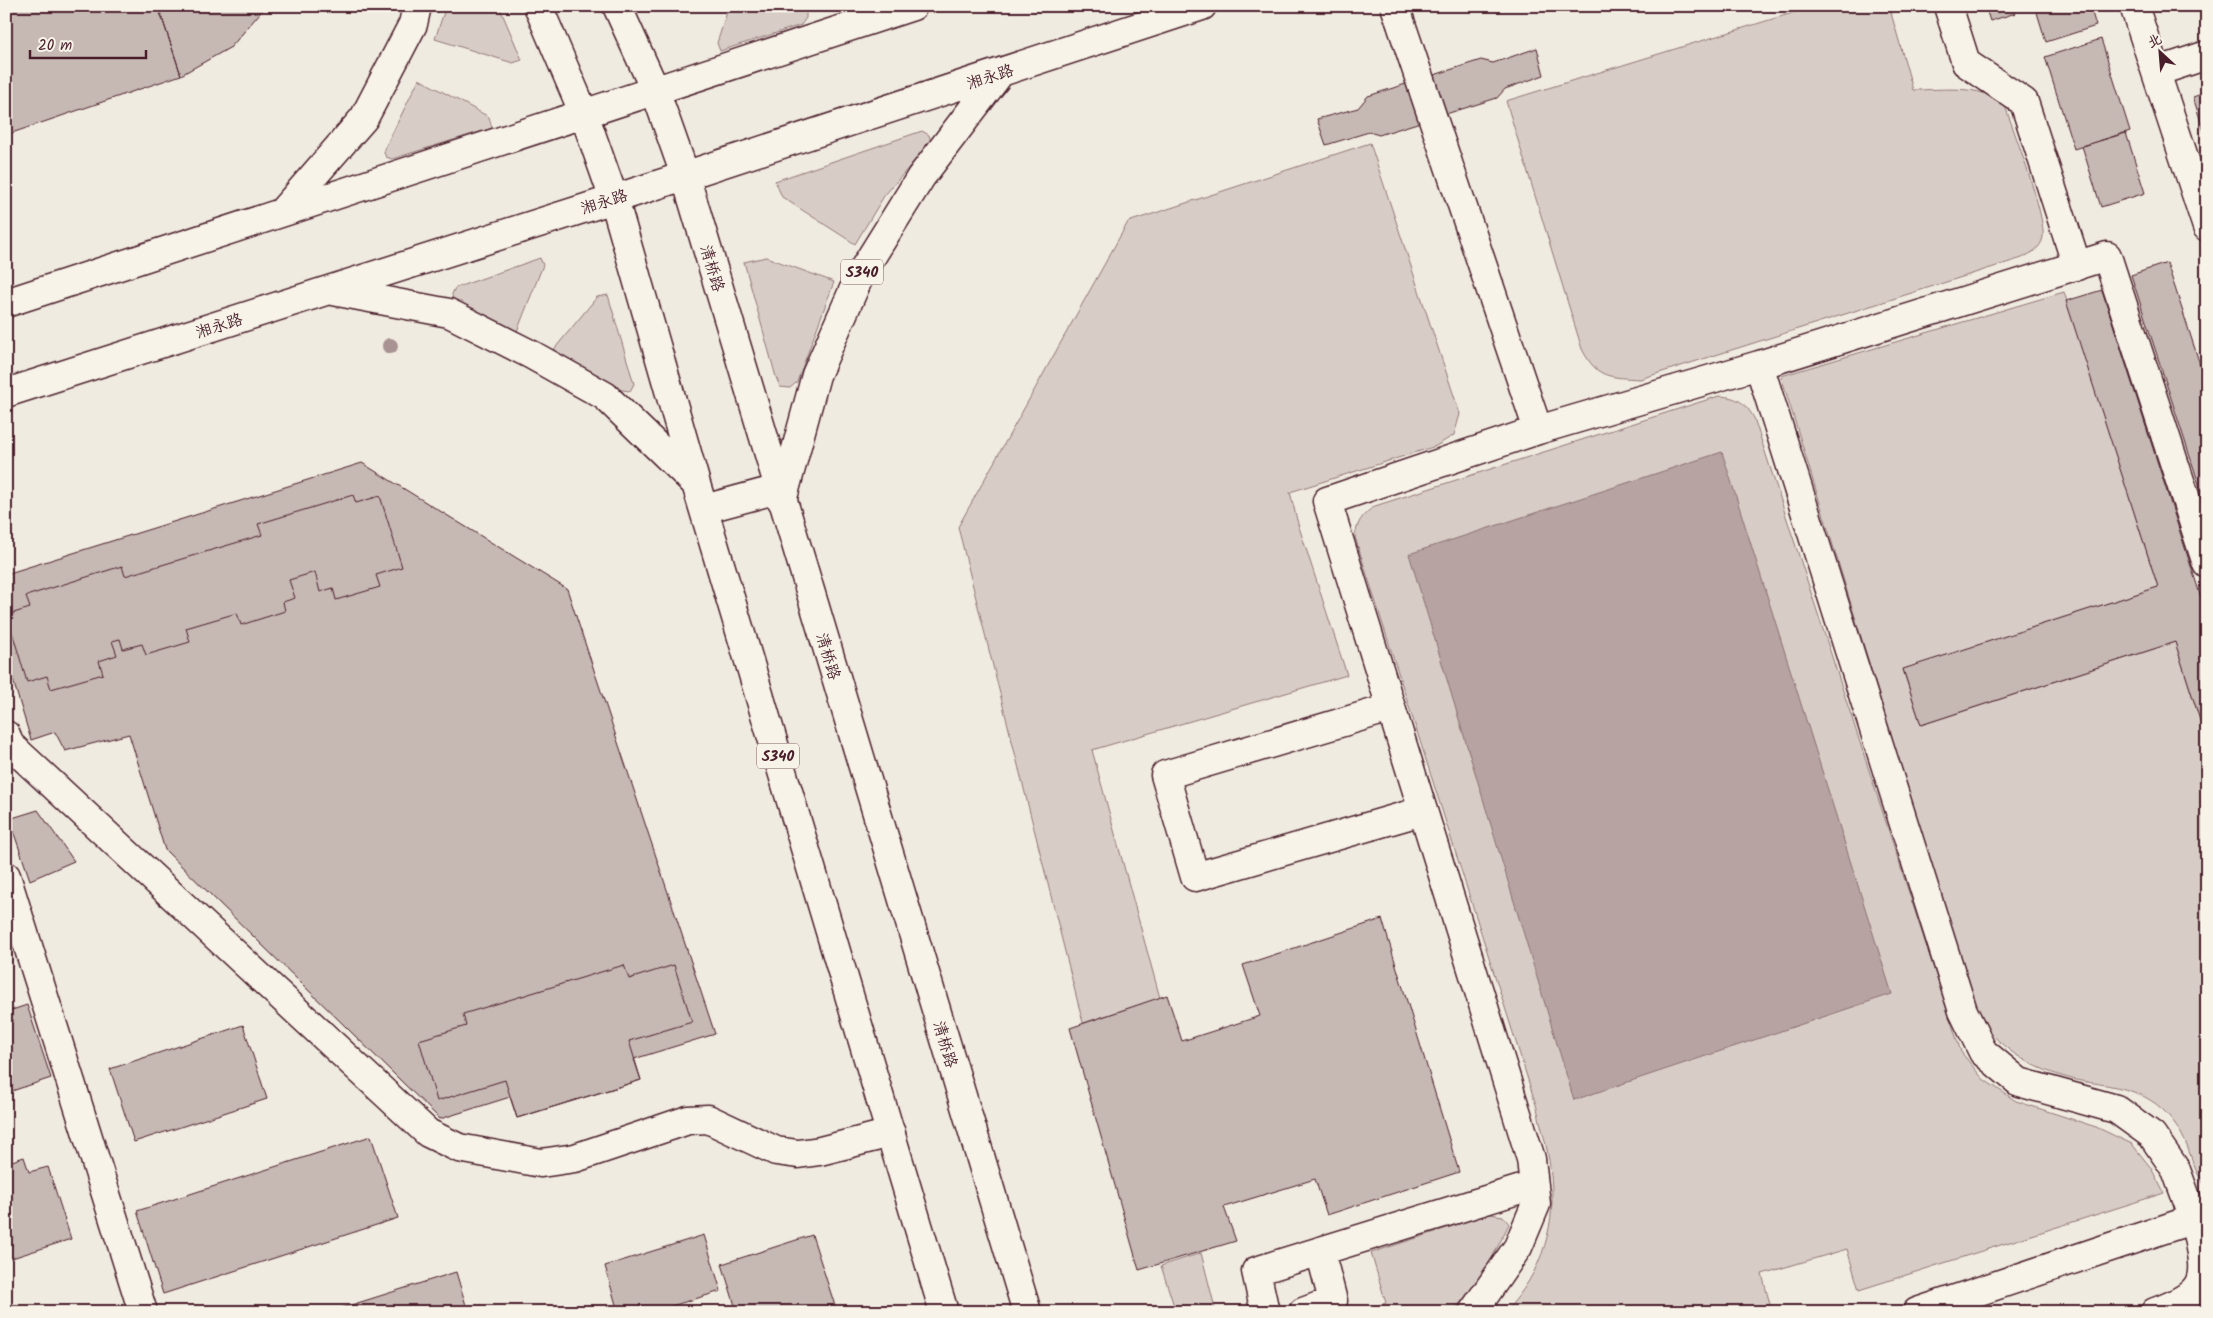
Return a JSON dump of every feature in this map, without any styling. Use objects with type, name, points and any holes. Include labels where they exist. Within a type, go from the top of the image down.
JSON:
[{"type":"main road","points":[[282,213],[364,118],[413,24],[417,6]]},
{"type":"main road","points":[[538,6],[584,114]]},
{"type":"main road","name":"清桥路","points":[[617,6],[655,90],[685,175],[1027,1312]]},
{"type":"main road","points":[[6,303],[912,6]]},
{"type":"main road","name":"湘永路","points":[[6,393],[614,199],[1202,6]]},
{"type":"main road","points":[[1395,6],[1538,430]]},
{"type":"main road","points":[[1948,6],[1966,63],[2024,102],[2077,266]]},
{"type":"main road","points":[[2134,6],[2207,227]]},
{"type":"main road","points":[[2156,72],[2207,55]]},
{"type":"main road","name":"S340","points":[[780,495],[816,375],[860,275],[921,177],[1000,73]]},
{"type":"main road","name":"S340","points":[[584,114],[614,199],[696,484],[944,1312]]},
{"type":"main road","points":[[1473,1312],[1518,1247],[1536,1204],[1531,1158],[1327,501],[1538,430],[1759,365],[2107,256],[2207,564]]},
{"type":"main road","points":[[329,290],[449,313],[532,355],[605,396],[696,484]]},
{"type":"main road","points":[[1759,365],[1963,1011],[1983,1052],[2019,1082],[2116,1109],[2152,1135],[2176,1170],[2200,1216],[2204,1274],[2199,1290],[2184,1303],[2155,1312]]},
{"type":"main road","points":[[704,509],[780,495]]},
{"type":"main road","points":[[1390,708],[1165,775],[1195,877],[1422,811]]},
{"type":"main road","points":[[6,734],[9,744],[428,1133],[459,1148],[541,1163],[575,1158],[688,1120],[708,1119],[776,1151],[798,1154],[820,1151],[891,1133]]},
{"type":"main road","points":[[6,876],[143,1312]]},
{"type":"main road","points":[[1266,1312],[1256,1271],[1534,1184]]},
{"type":"main road","points":[[1917,1312],[2200,1216]]},
{"type":"main road","points":[[1303,1312],[1333,1302],[1320,1251]]},
{"type":"shaded area","points":[[446,6],[499,6],[522,60],[513,63],[435,39]]},
{"type":"shaded area","points":[[729,6],[802,6],[806,11],[806,18],[801,25],[720,51],[717,43]]},
{"type":"shaded area","points":[[1815,6],[1889,6],[1913,90],[1960,89],[1983,93],[2004,103],[2028,172],[2043,226],[2043,237],[2040,245],[2022,258],[1640,379],[1612,377],[1599,371],[1593,366],[1582,349],[1506,101]]},
{"type":"shaded area","points":[[419,79],[489,117],[492,128],[392,159],[386,157],[384,153],[386,146]]},
{"type":"shaded area","points":[[922,131],[929,135],[931,142],[884,196],[855,244],[782,197],[775,181]]},
{"type":"shaded area","points":[[1370,143],[1460,414],[1454,435],[1436,446],[1290,492],[1298,524],[1347,675],[1092,750],[1160,998],[1083,1023],[958,527],[1128,222]]},
{"type":"shaded area","points":[[766,257],[834,282],[797,382],[790,388],[780,387],[776,377],[744,262]]},
{"type":"shaded area","points":[[540,258],[543,265],[516,334],[453,301],[452,294],[455,288]]},
{"type":"shaded area","points":[[2064,292],[2158,587],[1903,670],[1921,725],[2175,642],[2207,742],[2207,1187],[2197,1173],[2181,1133],[2167,1114],[2156,1104],[2134,1092],[2051,1073],[2022,1059],[1997,1040],[1979,1015],[1967,982],[1781,376]]},
{"type":"shaded area","points":[[608,295],[634,384],[630,391],[614,389],[551,353],[597,297]]},
{"type":"shaded area","points":[[1719,396],[1740,401],[1754,418],[1961,1052],[1983,1079],[2016,1101],[2096,1127],[2132,1144],[2151,1168],[2164,1193],[1859,1290],[1847,1249],[1762,1274],[1772,1312],[1505,1312],[1529,1280],[1545,1245],[1552,1208],[1548,1153],[1537,1108],[1355,537],[1356,532],[1361,519],[1375,506]]},
{"type":"shaded area","points":[[1722,452],[1892,994],[1574,1100],[1409,554]]},
{"type":"shaded area","points":[[1490,1214],[1503,1216],[1509,1224],[1483,1276],[1452,1312],[1357,1312],[1386,1303],[1371,1253]]},
{"type":"shaded area","points":[[1201,1253],[1216,1312],[1176,1312],[1161,1266]]},
{"type":"building","points":[[6,6],[158,6],[181,75],[6,135]]},
{"type":"building","points":[[158,6],[266,6],[231,47],[181,75]]},
{"type":"building","points":[[1985,6],[2014,6],[2016,13],[1990,21]]},
{"type":"building","points":[[2035,6],[2090,6],[2096,26],[2046,42]]},
{"type":"building","points":[[2101,39],[2130,131],[2074,149],[2045,57]]},
{"type":"building","points":[[1537,48],[1544,75],[1505,89],[1497,98],[1379,135],[1369,132],[1326,145],[1317,119],[1358,108],[1368,96],[1481,60],[1493,63]]},
{"type":"building","points":[[2207,92],[2207,141],[2193,97]]},
{"type":"building","points":[[2126,133],[2145,193],[2101,207],[2082,146]]},
{"type":"building","points":[[2167,263],[2207,386],[2207,509],[2131,275]]},
{"type":"building","points":[[2102,290],[2207,616],[2207,742],[2175,642],[1921,725],[1903,669],[2158,587],[2066,301]]},
{"type":"building","points":[[362,463],[567,589],[715,1034],[634,1059],[641,1080],[517,1118],[510,1097],[440,1119],[165,850],[129,734],[65,751],[55,732],[31,740],[6,657],[6,574]]},
{"type":"building","points":[[353,495],[356,503],[380,496],[402,567],[376,575],[380,587],[336,600],[333,588],[320,592],[315,572],[289,580],[295,598],[283,602],[285,611],[241,625],[237,613],[186,628],[190,642],[146,655],[142,644],[123,649],[120,639],[112,641],[117,655],[99,661],[103,674],[51,689],[47,676],[27,682],[7,615],[30,608],[26,596],[122,566],[125,576],[262,535],[258,524]]},
{"type":"building","points":[[38,810],[74,861],[30,880],[9,819]]},
{"type":"building","points":[[1382,919],[1459,1172],[1327,1215],[1315,1179],[1224,1207],[1236,1241],[1139,1270],[1070,1028],[1167,995],[1182,1041],[1260,1016],[1243,965]]},
{"type":"building","points":[[624,965],[629,979],[674,965],[692,1022],[629,1041],[641,1080],[517,1118],[505,1080],[437,1101],[419,1040],[466,1026],[463,1014]]},
{"type":"building","points":[[27,1005],[51,1078],[6,1093],[6,1012]]},
{"type":"building","points":[[243,1025],[267,1099],[134,1142],[110,1069]]},
{"type":"building","points":[[371,1136],[398,1218],[163,1294],[137,1211]]},
{"type":"building","points":[[24,1157],[29,1172],[48,1167],[71,1239],[6,1260],[6,1163]]},
{"type":"building","points":[[704,1235],[721,1291],[652,1312],[618,1312],[605,1266]]},
{"type":"building","points":[[812,1235],[837,1312],[737,1312],[722,1264]]},
{"type":"building","points":[[456,1272],[468,1312],[329,1312]]}]
